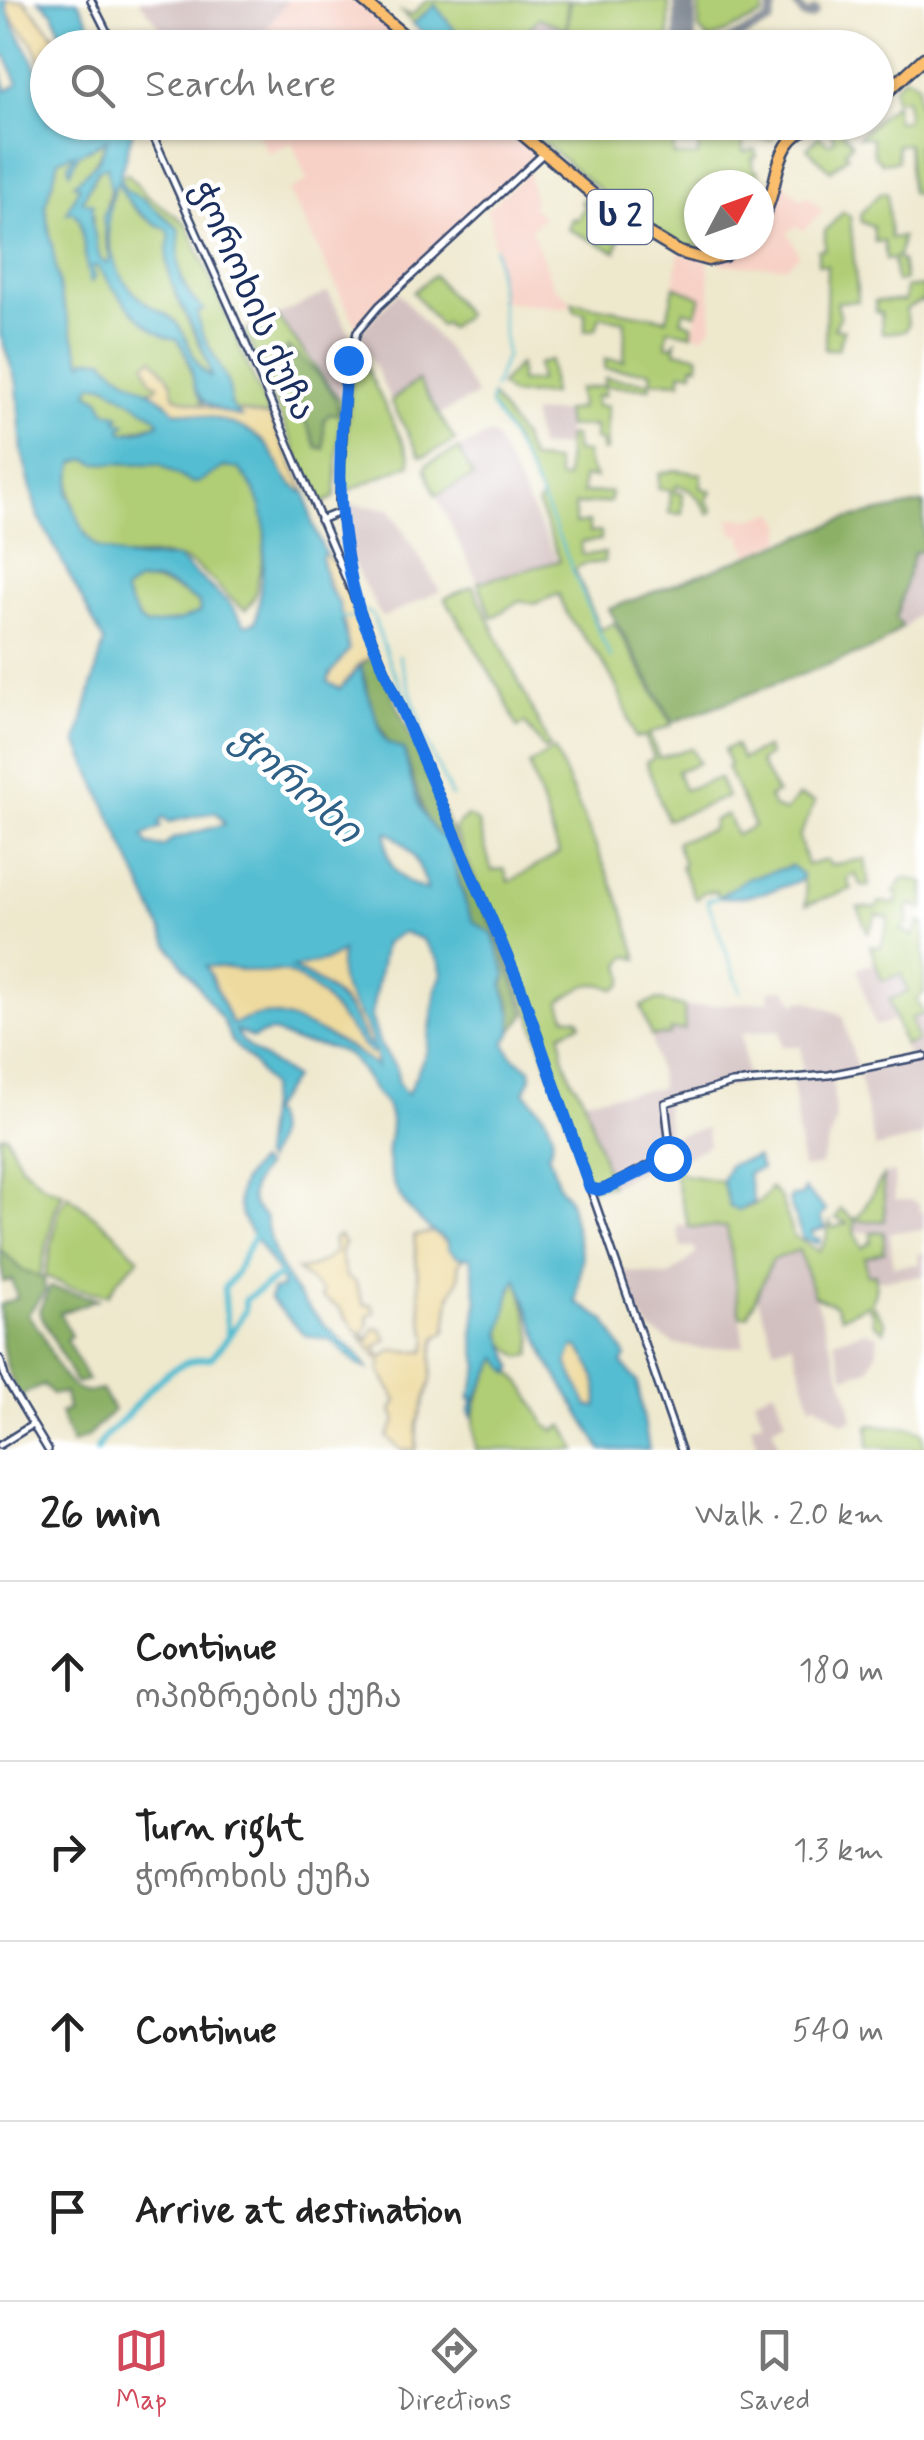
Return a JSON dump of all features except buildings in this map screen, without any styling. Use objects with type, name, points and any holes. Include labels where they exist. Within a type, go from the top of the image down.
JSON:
[{"type":"highway","points":[[362,0],[398,30]]},
{"type":"highway","points":[[894,86],[924,58]]},
{"type":"highway","name":"ს 2","points":[[529,140],[616,214],[684,253]]},
{"type":"highway","points":[[774,185],[784,148],[792,140]]},
{"type":"street","points":[[91,0],[106,30]]},
{"type":"street","name":"ჭოროხის ქუჩა","points":[[155,140],[520,986],[680,1450]]},
{"type":"street","points":[[360,613],[344,552],[339,463],[346,376],[356,332],[378,306],[544,153]]},
{"type":"street","points":[[320,520],[340,512]]},
{"type":"street","points":[[590,1188],[607,1188],[672,1154],[664,1103],[732,1083],[829,1075],[924,1056]]},
{"type":"street","points":[[0,1359],[6,1380],[48,1450]]},
{"type":"street","points":[[0,1446],[32,1425]]},
{"type":"shaded area","points":[[139,0],[288,0],[266,30],[162,29]]},
{"type":"shaded area","points":[[288,0],[358,0],[393,30],[266,30]]},
{"type":"shaded area","points":[[539,18],[567,29],[567,30],[529,30]]},
{"type":"shaded area","points":[[261,140],[523,140],[539,153],[356,326],[289,191],[307,181],[292,142],[269,154]]},
{"type":"shaded area","points":[[528,171],[534,201],[531,206],[543,217],[531,229],[554,287],[571,300],[566,308],[501,301],[486,211]]},
{"type":"shaded area","points":[[776,175],[801,200],[807,195],[823,211],[803,231],[796,226],[788,232],[799,255],[787,266],[723,265],[719,260],[774,260]]},
{"type":"shaded area","points":[[679,252],[684,253],[684,260],[708,260],[712,326],[703,336],[692,334],[701,297],[674,286]]},
{"type":"shaded area","points":[[328,292],[351,336],[341,401],[277,316]]},
{"type":"shaded area","points":[[398,292],[449,352],[477,395],[441,414],[418,380],[391,401],[359,333]]},
{"type":"shaded area","points":[[565,411],[567,446],[539,448],[531,414]]},
{"type":"shaded area","points":[[490,434],[495,437],[558,562],[478,582],[436,495],[473,477],[459,449]]},
{"type":"shaded area","points":[[342,503],[390,509],[440,591],[382,618],[347,552]]},
{"type":"shaded area","points":[[774,512],[783,523],[783,540],[748,554],[741,535],[733,534],[730,518],[751,519]]},
{"type":"shaded area","points":[[924,552],[924,609],[904,628],[898,617],[915,554]]},
{"type":"shaded area","points":[[876,963],[883,981],[901,974],[909,993],[889,1000],[895,1020],[875,1026],[857,968]]},
{"type":"shaded area","points":[[786,989],[797,1005],[798,1001],[807,1000],[842,1015],[857,1068],[832,1076],[836,1120],[820,1166],[802,1168],[792,1077],[803,1076],[801,1046],[782,1046],[780,1030],[742,1033],[747,1081],[665,1103],[669,1137],[706,1128],[709,1145],[678,1162],[671,1155],[611,1186],[584,1099],[661,1088],[651,1036],[685,1029],[684,1007],[769,1001],[770,990]]},
{"type":"shaded area","points":[[924,1014],[924,1136],[875,1148],[858,1071],[909,1059],[904,1045],[917,1040],[911,1018]]},
{"type":"shaded area","points":[[894,1173],[895,1200],[912,1200],[924,1212],[924,1230],[890,1232],[893,1266],[919,1264],[918,1254],[924,1253],[924,1276],[876,1280],[875,1275],[867,1275],[865,1257],[883,1232],[854,1232],[854,1221],[885,1220],[883,1176]]},
{"type":"shaded area","points":[[677,1226],[727,1226],[744,1346],[705,1349],[675,1344],[649,1329],[630,1301],[619,1270],[669,1276],[697,1253],[693,1247],[681,1247]]},
{"type":"shaded area","points":[[799,1250],[849,1400],[853,1420],[843,1423],[815,1403],[811,1406],[792,1342],[775,1348],[757,1297],[772,1260]]},
{"type":"shaded area","points":[[864,1331],[878,1335],[877,1350],[869,1369],[845,1377],[834,1341]]},
{"type":"shaded area","points":[[775,1390],[786,1421],[772,1427],[779,1446],[759,1450],[751,1425],[763,1421],[754,1398]]},
{"type":"green space","points":[[427,0],[567,0],[567,29],[539,18],[528,30],[455,30],[435,5],[413,24],[402,12],[412,15]]},
{"type":"green space","points":[[570,0],[669,0],[669,30],[567,30]]},
{"type":"green space","points":[[699,0],[764,0],[763,15],[731,30],[699,30]]},
{"type":"green space","points":[[905,76],[918,84],[919,108],[924,108],[924,144],[917,145],[919,195],[911,192],[908,144],[897,145],[898,161],[882,163],[874,155],[872,140],[894,140],[895,103],[896,121],[907,120],[906,99],[894,99],[894,86]]},
{"type":"green space","points":[[108,140],[91,169],[75,183],[80,185],[67,212],[74,211],[80,220],[87,269],[97,266],[142,319],[177,338],[204,405],[178,398],[145,363],[158,384],[146,391],[104,359],[84,364],[81,360],[61,297],[45,206],[59,160],[75,152],[70,171],[78,155]]},
{"type":"green space","points":[[540,140],[673,140],[674,156],[698,156],[698,140],[743,140],[743,152],[755,150],[757,156],[752,158],[756,170],[684,170],[684,247],[622,209]]},
{"type":"green space","points":[[815,140],[829,144],[849,140],[852,144],[845,151],[848,155],[831,171],[807,148]]},
{"type":"green space","points":[[107,165],[110,190],[104,224],[108,264],[100,259],[93,231],[94,215],[82,201],[99,170]]},
{"type":"green space","points":[[128,174],[145,194],[187,224],[270,417],[233,410],[220,368],[199,325],[197,312],[203,310],[183,281],[173,223],[125,191],[120,176]]},
{"type":"green space","points":[[118,179],[136,210],[167,229],[174,289],[212,377],[201,368],[176,322],[134,294],[115,265],[108,231]]},
{"type":"green space","points":[[880,193],[887,193],[890,238],[902,237],[895,258],[902,261],[905,280],[896,282],[893,259],[886,260],[884,241],[875,242],[873,226],[861,222],[860,214]]},
{"type":"green space","points":[[586,195],[630,229],[621,230],[616,252],[568,229],[572,218],[577,220],[585,206],[581,202]]},
{"type":"green space","points":[[843,212],[850,216],[858,301],[837,302],[840,316],[834,328],[844,330],[838,349],[825,349],[827,265],[818,264],[818,250],[825,249],[825,231]]},
{"type":"green space","points":[[434,275],[466,315],[449,328],[444,323],[440,326],[413,292]]},
{"type":"green space","points":[[674,286],[701,297],[696,314],[684,310],[681,320],[692,324],[692,334],[668,329],[666,345],[672,346],[676,341],[675,351],[698,355],[699,365],[693,365],[693,372],[681,372],[681,382],[652,381],[651,371],[605,369],[605,359],[624,361],[625,321],[600,316],[596,329],[585,331],[585,313],[575,311],[572,302],[667,319]]},
{"type":"green space","points":[[924,286],[924,303],[906,309],[905,331],[882,333],[881,313],[876,312],[875,301],[905,301],[905,288]]},
{"type":"green space","points":[[277,316],[341,401],[335,497],[323,503],[316,500],[245,332]],"holes":[[[283,355],[305,362],[328,387],[329,413],[317,447],[292,390]]]},
{"type":"green space","points":[[288,347],[320,377],[337,405],[338,414],[329,414],[324,420],[324,449],[317,447],[292,390],[283,355]]},
{"type":"green space","points":[[354,351],[358,351],[410,464],[346,492],[342,488]]},
{"type":"green space","points":[[550,360],[552,394],[511,395],[500,385],[519,364],[520,382],[539,381],[538,364]]},
{"type":"green space","points":[[605,378],[651,382],[650,388],[605,386],[604,396],[596,396],[596,406],[607,406],[606,451],[602,451],[601,441],[595,440],[595,426],[567,427],[565,411],[580,408],[578,389],[604,386]]},
{"type":"green space","points":[[418,380],[455,441],[425,456],[420,456],[391,401]]},
{"type":"green space","points":[[92,384],[106,385],[160,423],[123,433],[114,413],[105,411],[100,399],[87,392]]},
{"type":"green space","points":[[492,396],[522,438],[531,460],[555,462],[559,479],[566,479],[567,436],[574,436],[576,452],[586,452],[596,478],[583,477],[582,493],[611,492],[610,502],[575,505],[575,524],[589,522],[589,533],[601,532],[601,540],[581,542],[582,555],[605,553],[604,562],[575,569],[600,630],[614,623],[672,725],[649,734],[659,758],[691,748],[699,763],[677,771],[684,790],[719,778],[727,797],[667,820],[646,762],[654,758],[645,736],[635,738],[611,676],[570,619],[559,594],[534,604],[520,600],[492,618],[478,582],[560,561],[538,505],[542,499],[513,439],[490,405]]},
{"type":"green space","points":[[459,449],[473,477],[436,495],[425,469],[427,464]]},
{"type":"green space","points":[[86,459],[159,464],[197,483],[224,467],[239,468],[256,493],[265,531],[263,559],[249,606],[245,610],[201,570],[184,560],[124,556],[99,548],[87,536],[71,496],[74,462]]},
{"type":"green space","points":[[675,470],[702,474],[701,488],[712,491],[706,500],[713,511],[709,514],[690,491],[676,486],[676,493],[683,493],[682,514],[669,513],[671,490],[658,488],[659,474]]},
{"type":"green space","points":[[924,503],[924,550],[914,553],[896,618],[902,627],[879,646],[673,722],[609,609],[846,519]]},
{"type":"green space","points":[[137,581],[177,590],[199,603],[200,612],[179,621],[146,626],[124,592]]},
{"type":"green space","points":[[473,586],[550,747],[545,750],[525,723],[518,728],[501,691],[445,598]]},
{"type":"green space","points":[[375,653],[526,1014],[511,1033],[511,1006],[503,986],[506,974],[492,934],[473,921],[458,875],[426,819],[404,750],[388,743],[374,712],[361,666]]},
{"type":"green space","points":[[735,745],[742,759],[766,748],[769,755],[759,762],[777,793],[769,797],[774,808],[784,812],[799,796],[815,802],[799,837],[807,865],[865,859],[869,886],[861,885],[855,874],[847,879],[852,889],[806,905],[804,883],[791,866],[746,879],[719,897],[716,891],[703,892],[697,899],[694,896],[676,842],[712,829],[714,820],[727,814],[736,835],[754,826],[727,767],[730,765],[724,750]]},
{"type":"green space","points":[[554,749],[623,909],[638,959],[627,956],[621,964],[622,985],[614,989],[592,984],[560,1001],[566,1017],[579,1019],[581,1024],[561,1033],[563,1056],[584,1099],[611,1186],[590,1188],[531,1016],[454,828],[467,816],[478,822],[492,871],[504,869],[509,882],[559,853],[529,765]]},
{"type":"green space","points":[[904,878],[924,883],[924,909],[911,904],[907,912],[909,923],[901,930],[914,936],[919,922],[924,924],[924,993],[916,999],[924,1014],[911,1018],[917,1041],[904,1045],[889,1000],[908,992],[901,974],[882,981],[870,946],[881,947],[889,918],[877,914],[868,933],[858,907],[877,908],[879,902],[896,904],[898,893],[894,892]]},
{"type":"green space","points":[[657,1000],[684,1007],[685,1030],[651,1036],[641,1006]]},
{"type":"green space","points":[[6,1135],[21,1165],[44,1186],[63,1193],[55,1210],[40,1276],[22,1271],[0,1249],[0,1136]]},
{"type":"green space","points":[[671,1154],[678,1162],[680,1174],[722,1181],[730,1207],[753,1205],[770,1188],[781,1198],[793,1236],[819,1251],[830,1222],[833,1228],[847,1223],[836,1218],[841,1209],[853,1219],[860,1215],[883,1176],[885,1221],[855,1221],[854,1232],[862,1248],[871,1242],[871,1232],[884,1232],[884,1252],[865,1258],[867,1275],[875,1274],[871,1303],[885,1322],[884,1331],[873,1323],[872,1312],[866,1305],[841,1317],[835,1305],[814,1296],[799,1250],[772,1260],[748,1316],[740,1316],[727,1227],[689,1227]]},
{"type":"green space","points":[[68,1195],[112,1230],[139,1259],[108,1295],[69,1287],[45,1276],[59,1210]]},
{"type":"green space","points":[[0,1249],[22,1270],[44,1278],[45,1291],[28,1314],[63,1375],[78,1389],[101,1390],[114,1410],[88,1436],[72,1444],[60,1413],[68,1410],[65,1393],[52,1394],[44,1385],[19,1396],[9,1373],[0,1305],[17,1298],[12,1280],[3,1282]]},
{"type":"green space","points":[[518,1278],[533,1339],[531,1355],[521,1357],[507,1346],[502,1335],[506,1309]]},
{"type":"green space","points":[[50,1287],[98,1299],[60,1313],[71,1336],[66,1339],[88,1380],[76,1383],[39,1311]]},
{"type":"green space","points":[[498,1357],[525,1388],[546,1425],[555,1431],[563,1425],[577,1450],[476,1450],[475,1411]]},
{"type":"green space","points":[[870,1425],[913,1428],[923,1433],[924,1450],[869,1447]]},
{"type":"sand","points":[[6,0],[24,0],[50,30],[30,30],[30,40],[12,18]]},
{"type":"sand","points":[[153,358],[171,381],[175,397],[238,416],[233,410],[270,417],[306,494],[283,480],[260,439],[245,430],[173,411],[166,401],[146,391],[158,384],[151,381],[145,363]]},
{"type":"sand","points":[[325,554],[337,566],[375,653],[359,665],[340,689],[328,682],[347,639],[321,557]]},
{"type":"sand","points":[[342,951],[353,1007],[364,1017],[379,1065],[377,1069],[341,1043],[289,1019],[263,1015],[232,1024],[206,965],[265,973],[282,970],[307,982],[327,1000],[363,1046],[374,1050],[354,1016],[334,993],[291,967],[327,960]]},
{"type":"sand","points":[[433,1232],[465,1256],[458,1265],[459,1279],[450,1296],[446,1331],[436,1338],[431,1381],[417,1424],[416,1450],[401,1450],[387,1437],[396,1421],[392,1410],[397,1401],[379,1369],[382,1364],[338,1307],[321,1297],[323,1292],[297,1270],[328,1258],[335,1251],[333,1238],[339,1236],[344,1243],[340,1252],[346,1277],[355,1282],[364,1305],[372,1305],[375,1312],[368,1316],[368,1326],[362,1333],[368,1340],[374,1329],[381,1329],[387,1340],[375,1347],[382,1358],[393,1350],[425,1352],[428,1340],[422,1318],[414,1236]]},
{"type":"sand","points":[[578,1347],[594,1375],[597,1407],[588,1407],[567,1363],[573,1348]]},
{"type":"water","name":"ჭოროხი","points":[[0,0],[6,0],[12,23],[30,55],[30,140],[107,140],[78,155],[70,172],[68,166],[74,153],[59,160],[45,206],[61,297],[81,360],[84,363],[86,359],[104,359],[174,411],[211,417],[249,432],[268,447],[291,483],[306,494],[325,554],[321,557],[327,585],[339,603],[349,650],[328,682],[340,689],[361,666],[383,737],[404,750],[422,812],[446,839],[468,911],[473,921],[492,934],[506,974],[503,986],[512,1015],[511,1033],[505,1043],[512,1056],[530,1069],[524,1092],[551,1128],[552,1145],[548,1153],[559,1186],[569,1200],[582,1258],[576,1302],[605,1320],[626,1357],[622,1363],[637,1381],[649,1450],[602,1450],[547,1360],[517,1279],[511,1288],[501,1334],[514,1368],[510,1373],[498,1358],[477,1396],[472,1417],[469,1412],[473,1398],[469,1399],[479,1368],[473,1336],[477,1301],[471,1258],[458,1257],[448,1249],[448,1242],[416,1217],[401,1197],[388,1159],[389,1111],[352,1059],[338,1050],[293,1041],[274,1032],[253,1038],[235,1030],[253,1051],[293,1078],[270,1111],[275,1136],[266,1162],[262,1156],[270,1087],[232,1042],[223,1021],[168,944],[77,742],[104,642],[37,513],[22,452],[17,384],[0,334],[0,62],[6,91],[18,84],[6,56],[0,55]],"holes":[[[92,384],[106,385],[156,417],[159,423],[123,433],[121,428],[126,424],[117,421],[120,415],[105,411],[100,399],[88,392]],[[86,459],[95,463],[159,464],[198,483],[224,467],[239,469],[257,496],[264,523],[255,622],[245,625],[229,603],[177,558],[129,558],[97,548],[85,534],[68,493],[74,463]],[[137,582],[166,584],[199,603],[200,612],[179,621],[146,626],[124,592]],[[216,812],[225,824],[172,839],[164,847],[148,845],[143,836],[161,827],[159,823],[164,817],[168,822]],[[387,832],[413,856],[427,890],[400,876],[387,853]],[[403,932],[422,939],[439,961],[442,974],[436,989],[427,1051],[407,1095],[399,1084],[396,1068],[380,1045],[371,1016],[385,943]],[[342,952],[341,980],[373,1048],[338,999],[292,968],[327,960]],[[206,966],[282,971],[311,987],[371,1054],[375,1051],[377,1068],[340,1043],[289,1019],[263,1015],[232,1024]],[[577,1347],[594,1375],[597,1407],[588,1406],[567,1363]]]},
{"type":"water","points":[[39,0],[78,0],[93,30],[60,30],[53,12]]},
{"type":"water","points":[[435,5],[455,30],[420,30],[413,24]]},
{"type":"water","points":[[107,140],[130,140],[120,176],[125,190],[145,200],[180,230],[178,253],[183,284],[204,310],[197,313],[199,325],[227,383],[230,404],[241,417],[220,410],[199,395],[186,353],[177,339],[143,321],[97,266],[92,267],[94,278],[89,280],[80,220],[74,212],[66,213],[80,186],[74,184],[98,161]],"holes":[[[107,166],[111,194],[103,218],[110,259],[107,264],[100,259],[92,221],[93,204],[82,201],[98,170]],[[117,181],[137,210],[167,229],[169,272],[211,377],[200,368],[174,321],[146,303],[123,278],[110,247],[112,197]]]},
{"type":"water","points":[[792,866],[802,879],[762,893],[719,897],[746,879]]},
{"type":"water","points":[[756,1157],[761,1169],[747,1173],[754,1203],[739,1210],[730,1207],[722,1181],[729,1165]]},
{"type":"water","points":[[258,1162],[264,1167],[253,1187],[252,1199],[265,1216],[273,1250],[287,1279],[306,1305],[368,1369],[358,1365],[331,1340],[305,1335],[270,1299],[272,1290],[282,1288],[281,1280],[245,1223],[238,1200],[246,1176]]},
{"type":"water","points":[[804,1189],[826,1210],[820,1218],[826,1228],[812,1232],[813,1237],[820,1239],[819,1244],[803,1239],[789,1201],[792,1196],[802,1196]]},
{"type":"waterway","points":[[494,388],[506,356],[495,248]]},
{"type":"waterway","points":[[492,396],[490,405],[526,465],[611,658]]},
{"type":"waterway","points":[[366,611],[373,616],[411,708],[416,709],[399,656]]},
{"type":"waterway","points":[[341,617],[352,618]]},
{"type":"waterway","points":[[418,711],[422,733],[452,797]]},
{"type":"waterway","points":[[719,897],[707,900],[741,992]]},
{"type":"waterway","points":[[97,1450],[163,1376],[185,1363],[211,1358],[228,1337],[224,1288],[255,1234]]},
{"type":"waterway","points":[[229,1336],[245,1311],[245,1300],[280,1275]]},
{"type":"taxiway","points":[[751,30],[770,21],[774,0]]},
{"type":"taxiway","points":[[794,0],[805,16],[815,11]]},
{"type":"runway","points":[[685,0],[685,30]]},
{"type":"route","points":[[348,360],[338,501],[344,552],[360,613],[520,986],[590,1188],[607,1188],[668,1158]]}]
